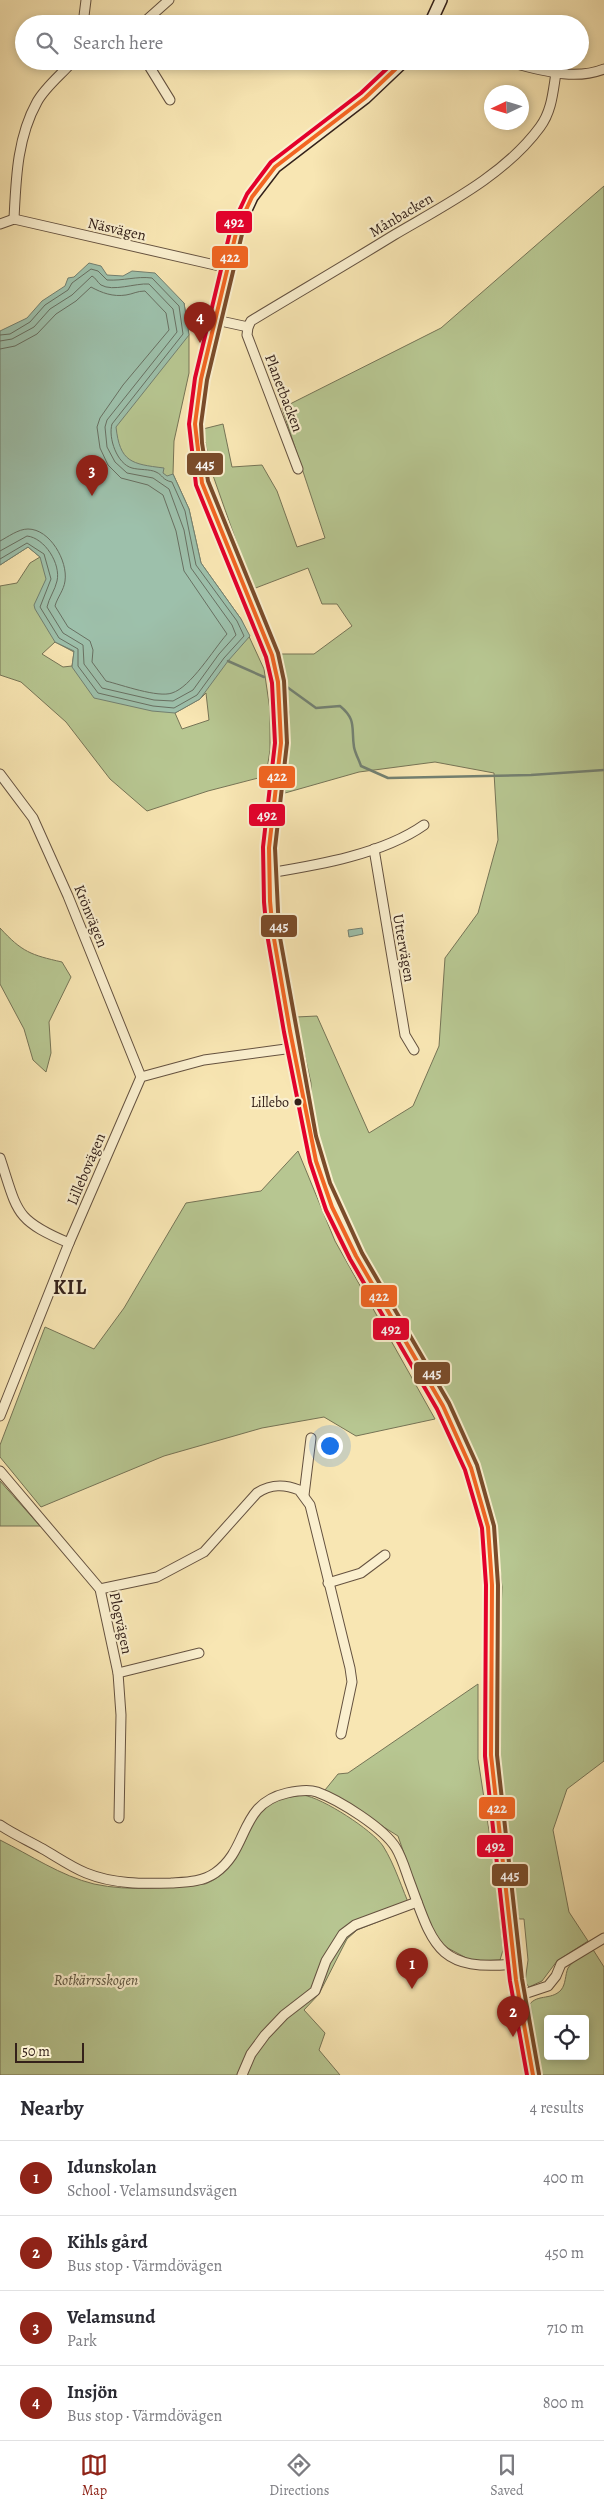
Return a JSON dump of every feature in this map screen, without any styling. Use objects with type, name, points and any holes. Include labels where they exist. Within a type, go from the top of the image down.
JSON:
[{"type":"main road","points":[[434,15],[441,0]]},
{"type":"main road","points":[[395,70],[365,98],[275,167],[252,197],[242,218],[201,379],[195,424],[196,444],[202,483],[263,632],[278,682],[281,743],[269,848],[273,933],[312,1145],[332,1207],[356,1256],[443,1406],[471,1468],[488,1527],[492,1585],[490,1755],[518,1996],[532,2075]]},
{"type":"street","points":[[84,15],[86,0]]},
{"type":"street","points":[[152,15],[169,0]]},
{"type":"street","points":[[543,70],[556,73],[583,74],[604,69]]},
{"type":"street","points":[[0,224],[14,219],[16,175],[22,139],[37,101],[65,70]]},
{"type":"street","points":[[152,70],[170,100]]},
{"type":"street","name":"Månbacken","points":[[248,327],[251,322],[458,196],[509,160],[540,127],[548,114],[556,73]]},
{"type":"street","name":"Näsvägen","points":[[14,219],[228,268]]},
{"type":"street","points":[[216,320],[248,327]]},
{"type":"street","name":"Planetbacken","points":[[248,327],[248,335],[298,469]]},
{"type":"street","name":"Krönvägen","points":[[0,774],[33,818],[68,896],[141,1077]]},
{"type":"street","points":[[269,873],[318,864],[374,849],[409,836],[424,825]]},
{"type":"street","name":"Uttervägen","points":[[374,849],[405,1035],[414,1050]]},
{"type":"street","points":[[141,1077],[204,1060],[293,1048]]},
{"type":"street","name":"Lillebovägen","points":[[0,1416],[69,1243],[141,1077]]},
{"type":"street","points":[[0,1158],[18,1210],[27,1222],[40,1231],[69,1243]]},
{"type":"street","points":[[304,1495],[311,1438]]},
{"type":"street","name":"Plogvägen","points":[[0,1471],[100,1589],[118,1673],[121,1715],[119,1818]]},
{"type":"street","points":[[100,1589],[157,1577],[204,1552],[257,1493],[264,1489],[283,1485],[299,1490],[310,1505],[352,1682],[342,1734]]},
{"type":"street","points":[[328,1583],[361,1573],[385,1555]]},
{"type":"street","points":[[118,1673],[199,1654]]},
{"type":"street","points":[[0,1825],[85,1873],[130,1884],[187,1882],[209,1877],[226,1862],[240,1840],[254,1811],[262,1803],[273,1796],[290,1792],[316,1792],[358,1814],[391,1841],[400,1854],[430,1935],[440,1950],[471,1966],[514,1964]]},
{"type":"street","points":[[242,2075],[251,2054],[265,2035],[284,2015],[315,1991],[326,1961],[343,1934],[355,1925],[417,1902]]},
{"type":"street","points":[[518,1996],[548,1986],[556,1976],[561,1964],[604,1938]]},
{"type":"green space","points":[[604,186],[604,1761],[567,1789],[553,1830],[569,1912],[588,1941],[557,1961],[542,1981],[529,1987],[525,1982],[528,1960],[524,1919],[519,1919],[515,1901],[496,1731],[502,1587],[498,1553],[488,1507],[473,1457],[407,1325],[358,1241],[338,1199],[323,1159],[311,1095],[311,1083],[296,1017],[317,1016],[369,1133],[413,1106],[439,1046],[445,958],[478,913],[498,840],[494,773],[435,762],[359,772],[285,793],[289,712],[278,654],[314,654],[352,626],[337,604],[322,604],[308,568],[253,589],[210,467],[203,429],[223,424],[232,467],[262,465],[277,491],[297,547],[325,538],[282,408],[441,328]]},
{"type":"green space","points":[[184,303],[189,335],[189,373],[174,441],[173,474],[189,509],[201,563],[241,619],[264,669],[270,710],[270,750],[266,776],[208,791],[147,811],[110,779],[66,722],[21,682],[0,675],[0,586],[17,583],[30,563],[40,557],[28,547],[0,565]],"holes":[[[55,642],[74,652],[72,666],[63,667],[42,654]],[[206,693],[209,720],[182,729],[175,713],[200,699]]]},
{"type":"green space","points":[[0,928],[28,951],[62,962],[71,977],[49,1022],[51,1053],[46,1072],[33,1060],[24,1029],[0,984]]},
{"type":"green space","points":[[298,1151],[335,1241],[435,1419],[356,1436],[324,1417],[262,1428],[164,1456],[41,1507],[0,1457],[0,1445],[45,1327],[94,1349],[124,1308],[186,1203],[261,1191]]},
{"type":"green space","points":[[0,1481],[40,1526],[0,1526]]},
{"type":"green space","points":[[478,1684],[478,1759],[494,1863],[503,1950],[500,1960],[472,1961],[444,1946],[428,1923],[398,1836],[325,1790],[338,1774],[348,1773]]},
{"type":"green space","name":"Rotkärrsskogen","points":[[303,1795],[312,1797],[334,1808],[377,1839],[391,1861],[411,1909],[357,1930],[347,1939],[319,1994],[304,2010],[325,2033],[319,2050],[340,2075],[0,2075],[0,1840],[58,1871],[94,1884],[135,1888],[205,1884],[221,1875],[234,1861],[262,1807],[276,1800]]},
{"type":"green space","points":[[592,1948],[604,1967],[604,2075],[541,2075],[528,2007],[535,2000],[553,1995],[561,1990],[568,1968]]},
{"type":"water","points":[[89,263],[101,266],[107,275],[123,276],[132,271],[155,273],[184,303],[189,335],[116,427],[118,439],[124,454],[129,459],[143,465],[164,468],[163,473],[167,476],[173,474],[189,509],[201,563],[241,619],[250,636],[228,661],[200,699],[175,713],[152,711],[94,698],[72,667],[74,651],[55,642],[35,609],[34,605],[46,579],[40,557],[28,547],[0,565],[0,331],[27,318],[42,301],[65,286],[68,278],[74,277]]},
{"type":"water","points":[[362,928],[363,934],[349,937],[348,930]]},
{"type":"waterway","points":[[228,661],[264,677]]},
{"type":"waterway","points":[[287,687],[316,708],[340,706],[351,720],[355,752],[361,766],[388,778],[531,775],[604,770]]},
{"type":"transit line","name":"492","points":[[385,70],[361,93],[271,162],[247,194],[231,228],[195,378],[189,424],[196,485],[266,657],[272,683],[275,743],[263,847],[264,902],[267,934],[284,1032],[310,1162],[326,1210],[350,1259],[437,1409],[465,1470],[482,1528],[486,1585],[485,1756],[510,1981],[527,2075]]},
{"type":"transit line","name":"422","points":[[395,70],[365,98],[275,167],[252,197],[237,229],[201,379],[195,424],[202,483],[272,655],[278,682],[281,743],[269,848],[270,901],[273,933],[290,1031],[316,1161],[332,1207],[356,1256],[443,1406],[471,1468],[488,1527],[492,1585],[491,1755],[516,1980],[533,2075]]},
{"type":"transit line","name":"445","points":[[243,230],[207,380],[201,424],[208,481],[278,653],[284,681],[287,743],[275,848],[279,932],[316,1136],[330,1183],[362,1253],[449,1403],[477,1465],[494,1526],[498,1585],[497,1755],[522,1979],[539,2074]]},
{"type":"place","name":"Insjön","points":[[200,343]]},
{"type":"place","name":"Velamsund","points":[[92,496]]},
{"type":"place","name":"Lillebo","points":[[298,1102]]},
{"type":"place","name":"Idunskolan","points":[[412,1989]]},
{"type":"place","name":"Kihls gård","points":[[513,2037]]},
{"type":"district","name":"KIL","points":[[70,1287]]}]
